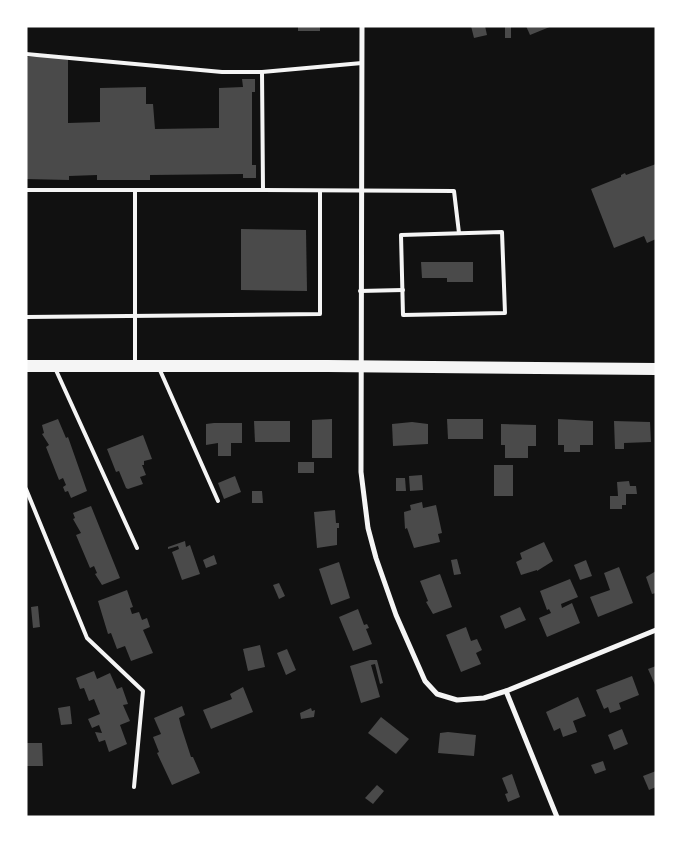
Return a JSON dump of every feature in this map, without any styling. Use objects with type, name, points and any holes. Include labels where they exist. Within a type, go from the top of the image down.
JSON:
[{"type":"main road","points":[[26,366],[360,366],[656,369]]},
{"type":"street","points":[[362,26],[360,366],[361,472],[364,507],[376,558],[418,669],[437,694],[449,699],[472,700],[506,691],[656,630]]},
{"type":"street","points":[[506,691],[557,817]]},
{"type":"lane","points":[[26,54],[222,72],[262,72],[362,63]]},
{"type":"lane","points":[[262,72],[263,190]]},
{"type":"lane","points":[[26,190],[454,191],[459,233]]},
{"type":"lane","points":[[135,190],[135,366]]},
{"type":"lane","points":[[26,317],[320,314],[320,191]]},
{"type":"lane","points":[[502,232],[505,312],[403,315],[403,290],[402,235],[502,232]]},
{"type":"lane","points":[[360,291],[403,290]]},
{"type":"lane","points":[[54,366],[137,548]]},
{"type":"lane","points":[[158,366],[218,501]]},
{"type":"lane","points":[[26,489],[87,638],[143,691],[134,787]]},
{"type":"building","points":[[298,26],[320,26],[320,31],[298,31]]},
{"type":"building","points":[[471,26],[485,26],[487,35],[474,38]]},
{"type":"building","points":[[505,26],[511,26],[511,38],[505,38]]},
{"type":"building","points":[[526,26],[552,26],[530,35]]},
{"type":"building","points":[[26,57],[68,57],[68,123],[100,122],[100,88],[146,87],[146,104],[153,104],[155,129],[219,128],[219,88],[243,87],[242,79],[255,79],[255,92],[252,92],[252,165],[256,165],[256,178],[243,178],[243,174],[150,175],[150,180],[97,180],[97,175],[69,176],[69,180],[26,179]]},
{"type":"building","points":[[656,164],[656,239],[647,243],[644,236],[614,248],[591,189],[621,177],[625,173],[626,175]]},
{"type":"building","points":[[241,229],[306,230],[307,291],[241,290]]},
{"type":"building","points":[[421,262],[473,262],[473,282],[447,282],[447,278],[422,278]]},
{"type":"building","points":[[58,419],[66,438],[68,437],[87,491],[71,498],[68,491],[65,492],[63,487],[66,485],[63,478],[59,480],[46,447],[49,445],[42,434],[44,433],[42,425]]},
{"type":"building","points":[[332,419],[332,458],[312,458],[312,420]]},
{"type":"building","points":[[447,419],[483,419],[483,439],[448,439]]},
{"type":"building","points":[[558,419],[593,421],[593,445],[580,445],[580,452],[564,452],[564,445],[558,445]]},
{"type":"building","points":[[254,421],[290,421],[290,442],[255,442]]},
{"type":"building","points":[[614,421],[650,422],[651,442],[624,443],[624,449],[615,449]]},
{"type":"building","points":[[412,422],[428,424],[428,444],[393,446],[392,424]]},
{"type":"building","points":[[242,423],[242,443],[231,443],[231,456],[218,456],[218,443],[206,445],[206,424]]},
{"type":"building","points":[[501,424],[536,425],[536,446],[528,446],[528,458],[505,458],[505,445],[501,445]]},
{"type":"building","points":[[143,435],[152,459],[144,461],[144,465],[142,465],[146,475],[140,477],[143,484],[128,489],[119,471],[116,472],[107,449]]},
{"type":"building","points":[[298,462],[314,462],[314,473],[298,473]]},
{"type":"building","points":[[494,465],[513,465],[513,496],[494,496]]},
{"type":"building","points":[[422,475],[423,490],[410,491],[409,476]]},
{"type":"building","points":[[235,476],[241,492],[224,499],[218,483]]},
{"type":"building","points":[[396,478],[405,478],[406,491],[396,491]]},
{"type":"building","points":[[629,481],[630,486],[636,486],[637,494],[626,494],[626,505],[622,505],[622,509],[610,509],[610,496],[618,496],[617,482]]},
{"type":"building","points":[[252,491],[262,491],[263,503],[252,503]]},
{"type":"building","points":[[422,502],[423,508],[436,505],[442,533],[438,534],[440,542],[414,548],[407,528],[405,529],[404,512],[411,510],[410,505]]},
{"type":"building","points":[[91,506],[120,578],[102,585],[95,574],[97,573],[94,566],[90,568],[76,535],[81,533],[73,519],[75,518],[73,513]]},
{"type":"building","points":[[335,510],[336,523],[339,523],[339,528],[337,528],[337,545],[317,548],[314,512]]},
{"type":"building","points":[[185,541],[186,547],[190,545],[200,574],[182,580],[172,552],[179,549],[178,546],[168,549],[168,547]]},
{"type":"building","points":[[544,542],[553,561],[537,571],[521,575],[516,562],[522,559],[520,553]]},
{"type":"building","points":[[214,555],[217,564],[206,568],[203,560]]},
{"type":"building","points":[[457,559],[461,574],[454,575],[451,560]]},
{"type":"building","points":[[586,560],[592,576],[580,580],[574,565]]},
{"type":"building","points":[[339,562],[350,598],[331,605],[319,569]]},
{"type":"building","points":[[619,567],[633,603],[598,617],[590,597],[610,590],[604,573]]},
{"type":"building","points":[[656,571],[656,593],[652,594],[646,577]]},
{"type":"building","points":[[440,574],[452,607],[433,614],[426,602],[428,601],[420,581]]},
{"type":"building","points":[[570,579],[578,597],[561,604],[562,608],[572,603],[580,623],[547,637],[539,618],[551,613],[549,609],[547,610],[540,591]]},
{"type":"building","points":[[279,583],[285,596],[279,599],[273,585]]},
{"type":"building","points":[[127,590],[133,607],[130,608],[132,614],[139,612],[142,620],[147,618],[150,627],[143,630],[153,653],[131,661],[125,646],[117,649],[111,633],[108,634],[98,601]]},
{"type":"building","points":[[38,606],[40,627],[33,628],[31,607]]},
{"type":"building","points":[[520,607],[526,620],[505,629],[500,616]]},
{"type":"building","points":[[358,609],[364,625],[367,624],[369,628],[366,629],[372,644],[353,651],[339,617]]},
{"type":"building","points":[[466,627],[471,641],[477,639],[482,650],[476,653],[481,664],[461,672],[446,635]]},
{"type":"building","points":[[260,645],[265,667],[248,671],[243,649]]},
{"type":"building","points":[[287,649],[296,670],[286,675],[277,653]]},
{"type":"building","points":[[370,660],[377,660],[383,683],[380,684],[375,664],[371,665],[380,697],[361,703],[350,666]]},
{"type":"building","points":[[656,666],[656,687],[648,669]]},
{"type":"building","points":[[94,671],[97,679],[110,673],[117,689],[122,687],[128,704],[123,705],[130,721],[120,725],[127,744],[109,752],[105,740],[99,742],[95,732],[102,733],[99,725],[92,728],[88,719],[100,714],[94,699],[89,701],[84,688],[80,689],[76,678]]},
{"type":"building","points":[[632,676],[639,695],[619,703],[621,709],[610,713],[608,707],[604,709],[596,690]]},
{"type":"building","points":[[243,687],[253,712],[211,729],[203,710],[232,699],[230,694]]},
{"type":"building","points":[[578,697],[586,716],[573,721],[577,732],[563,737],[560,728],[554,731],[546,712]]},
{"type":"building","points":[[70,706],[72,724],[61,725],[58,708]]},
{"type":"building","points":[[182,706],[185,715],[179,718],[181,726],[191,757],[193,757],[200,773],[172,785],[157,753],[159,752],[153,737],[161,734],[154,718]]},
{"type":"building","points":[[311,708],[312,711],[315,710],[314,717],[301,719],[300,713]]},
{"type":"building","points":[[381,717],[409,739],[396,754],[368,733]]},
{"type":"building","points":[[622,729],[628,744],[614,750],[608,735]]},
{"type":"building","points":[[440,733],[476,735],[474,756],[438,753]]},
{"type":"building","points":[[26,743],[42,743],[43,766],[26,766]]},
{"type":"building","points":[[603,761],[606,770],[595,774],[591,765]]},
{"type":"building","points":[[656,771],[656,787],[649,790],[643,776]]},
{"type":"building","points":[[512,774],[520,797],[508,802],[505,794],[508,793],[502,778]]},
{"type":"building","points":[[377,785],[384,791],[373,804],[365,798]]}]
